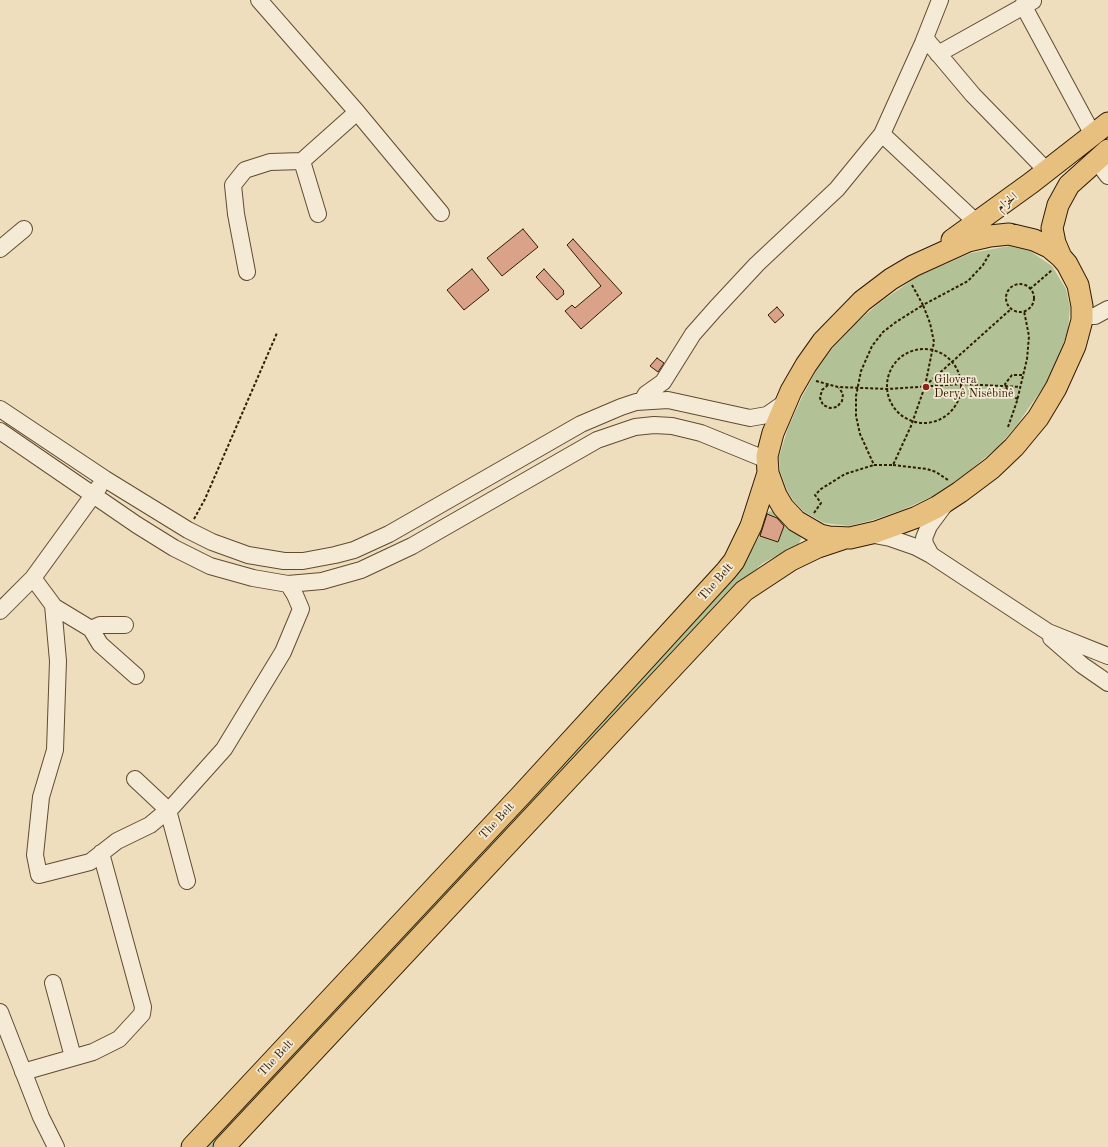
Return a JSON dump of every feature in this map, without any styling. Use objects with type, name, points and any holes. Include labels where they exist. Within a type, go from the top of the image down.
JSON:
[{"type":"main road","name":"الحزام","points":[[909,282],[977,223],[1101,129]]},
{"type":"main road","points":[[1056,266],[1055,243],[1052,228],[1058,205],[1069,185],[1102,155]]},
{"type":"main road","points":[[768,466],[776,495],[783,507],[796,521],[820,535],[829,537],[859,536],[917,517],[948,486],[992,468],[1014,447],[1038,418],[1056,388],[1072,355],[1078,340],[1082,316],[1082,306],[1078,285],[1056,266],[1049,247],[1034,240],[1017,236],[1000,235],[968,241],[935,255],[909,282]]},
{"type":"main road","name":"The Belt","points":[[192,1147],[469,852],[726,571],[734,561],[751,526],[768,466],[773,433],[787,401],[809,379],[823,341],[848,314],[871,294],[909,282]]},
{"type":"main road","name":"The Belt","points":[[224,1147],[744,590],[774,569],[804,553],[829,542],[859,536]]},
{"type":"street","points":[[642,401],[646,394],[663,382],[693,334],[716,308],[757,264],[837,189],[882,134],[925,38],[940,0]]},
{"type":"street","points":[[938,54],[1029,2],[1101,129]]},
{"type":"street","points":[[264,5],[357,112],[441,213]]},
{"type":"street","points":[[925,38],[973,95],[1047,171]]},
{"type":"street","points":[[247,272],[236,214],[233,185],[245,170],[270,162],[302,161],[357,112]]},
{"type":"street","points":[[882,134],[977,223]]},
{"type":"street","points":[[1102,155],[1108,176]]},
{"type":"street","points":[[302,161],[318,214]]},
{"type":"street","points":[[0,249],[24,229]]},
{"type":"street","points":[[1082,316],[1095,316],[1108,309]]},
{"type":"street","points":[[0,409],[105,479],[188,530],[230,550],[266,560],[303,560],[342,554],[389,534],[581,424],[620,406],[642,401],[668,400],[750,418],[767,414],[787,401]]},
{"type":"street","points":[[0,431],[93,496],[174,548],[210,566],[253,578],[288,584],[322,581],[361,570],[412,546],[597,440],[635,427],[654,424],[672,426],[701,433],[768,466]]},
{"type":"street","points":[[0,612],[33,578],[105,479]]},
{"type":"street","points":[[931,555],[925,544],[924,538],[948,486]]},
{"type":"street","points":[[859,536],[904,542],[931,555],[1035,624],[1068,641],[1108,656]]},
{"type":"street","points":[[33,578],[53,606],[91,629],[100,644],[136,676]]},
{"type":"street","points":[[53,606],[58,661],[58,711],[55,750],[41,797],[35,855],[39,875],[90,862],[117,841],[150,825],[168,810],[224,748],[284,652],[300,609],[295,595],[288,584]]},
{"type":"street","points":[[1035,624],[1082,665],[1108,683]]},
{"type":"street","points":[[91,629],[100,625],[125,626]]},
{"type":"street","points":[[135,779],[168,810],[187,881]]},
{"type":"street","points":[[23,1072],[92,1052],[119,1039],[142,1014],[144,1007],[101,853]]},
{"type":"street","points":[[53,983],[73,1057]]},
{"type":"street","points":[[0,1012],[41,1117],[56,1147]]},
{"type":"path","points":[[982,254],[993,251]]},
{"type":"path","points":[[874,465],[860,434],[856,416],[856,388],[864,362],[878,338],[896,322],[923,305],[968,281],[983,265],[990,252]]},
{"type":"path","points":[[1030,289],[1056,266]]},
{"type":"path","points":[[893,465],[913,421],[925,386],[933,351],[932,329],[923,305],[909,282]]},
{"type":"path","points":[[1016,285],[1021,285],[1030,289],[1033,293],[1033,303],[1024,311],[1016,311],[1011,309],[1007,300],[1009,291],[1016,285]]},
{"type":"path","points":[[925,386],[1011,309]]},
{"type":"path","points":[[1014,423],[1005,432],[1018,399],[1027,360],[1029,336],[1024,311]]},
{"type":"path","points":[[188,530],[205,498],[277,333]]},
{"type":"path","points":[[925,349],[947,357],[952,362],[960,377],[961,384],[958,401],[952,411],[942,418],[931,422],[913,421],[897,411],[890,401],[888,389],[891,371],[902,357],[913,351],[925,349]]},
{"type":"path","points":[[1018,399],[1009,395],[1005,386],[1006,380],[1012,375],[1024,375]]},
{"type":"path","points":[[809,379],[838,387],[856,388],[888,389],[961,384],[1021,387]]},
{"type":"path","points":[[828,385],[822,390],[820,398],[823,405],[830,408],[837,407],[842,402],[843,394],[838,387]]},
{"type":"path","points":[[819,517],[813,513],[819,508],[821,503],[815,495],[821,489],[845,474],[874,465],[893,465],[927,469],[936,472],[948,486]]},
{"type":"green space","points":[[1009,246],[1030,251],[1052,266],[1066,289],[1070,307],[1068,331],[1058,358],[1046,383],[1017,425],[998,447],[963,476],[931,497],[902,510],[849,526],[824,523],[803,511],[793,500],[787,490],[780,471],[779,457],[788,428],[802,397],[816,371],[832,349],[856,323],[879,303],[918,276],[971,253]]},
{"type":"green space","points":[[770,511],[774,512],[800,535],[801,539],[798,545],[763,563],[741,582],[213,1147],[204,1147],[737,573],[746,561],[759,537],[767,513]]},
{"type":"building","points":[[523,229],[538,247],[502,276],[487,258]]},
{"type":"building","points":[[573,239],[622,293],[581,329],[565,311],[572,305],[575,308],[601,286],[567,245]]},
{"type":"building","points":[[472,269],[489,290],[464,310],[447,290]]},
{"type":"building","points":[[544,269],[564,291],[564,294],[557,300],[536,277]]},
{"type":"building","points":[[777,307],[784,315],[775,323],[768,315]]},
{"type":"building","points":[[657,358],[664,363],[658,372],[650,366]]},
{"type":"building","points":[[767,514],[777,518],[784,526],[778,542],[760,536]]},
{"type":"place","name":"Gilovera Deryê Nisêbînê","points":[[926,387]]}]
